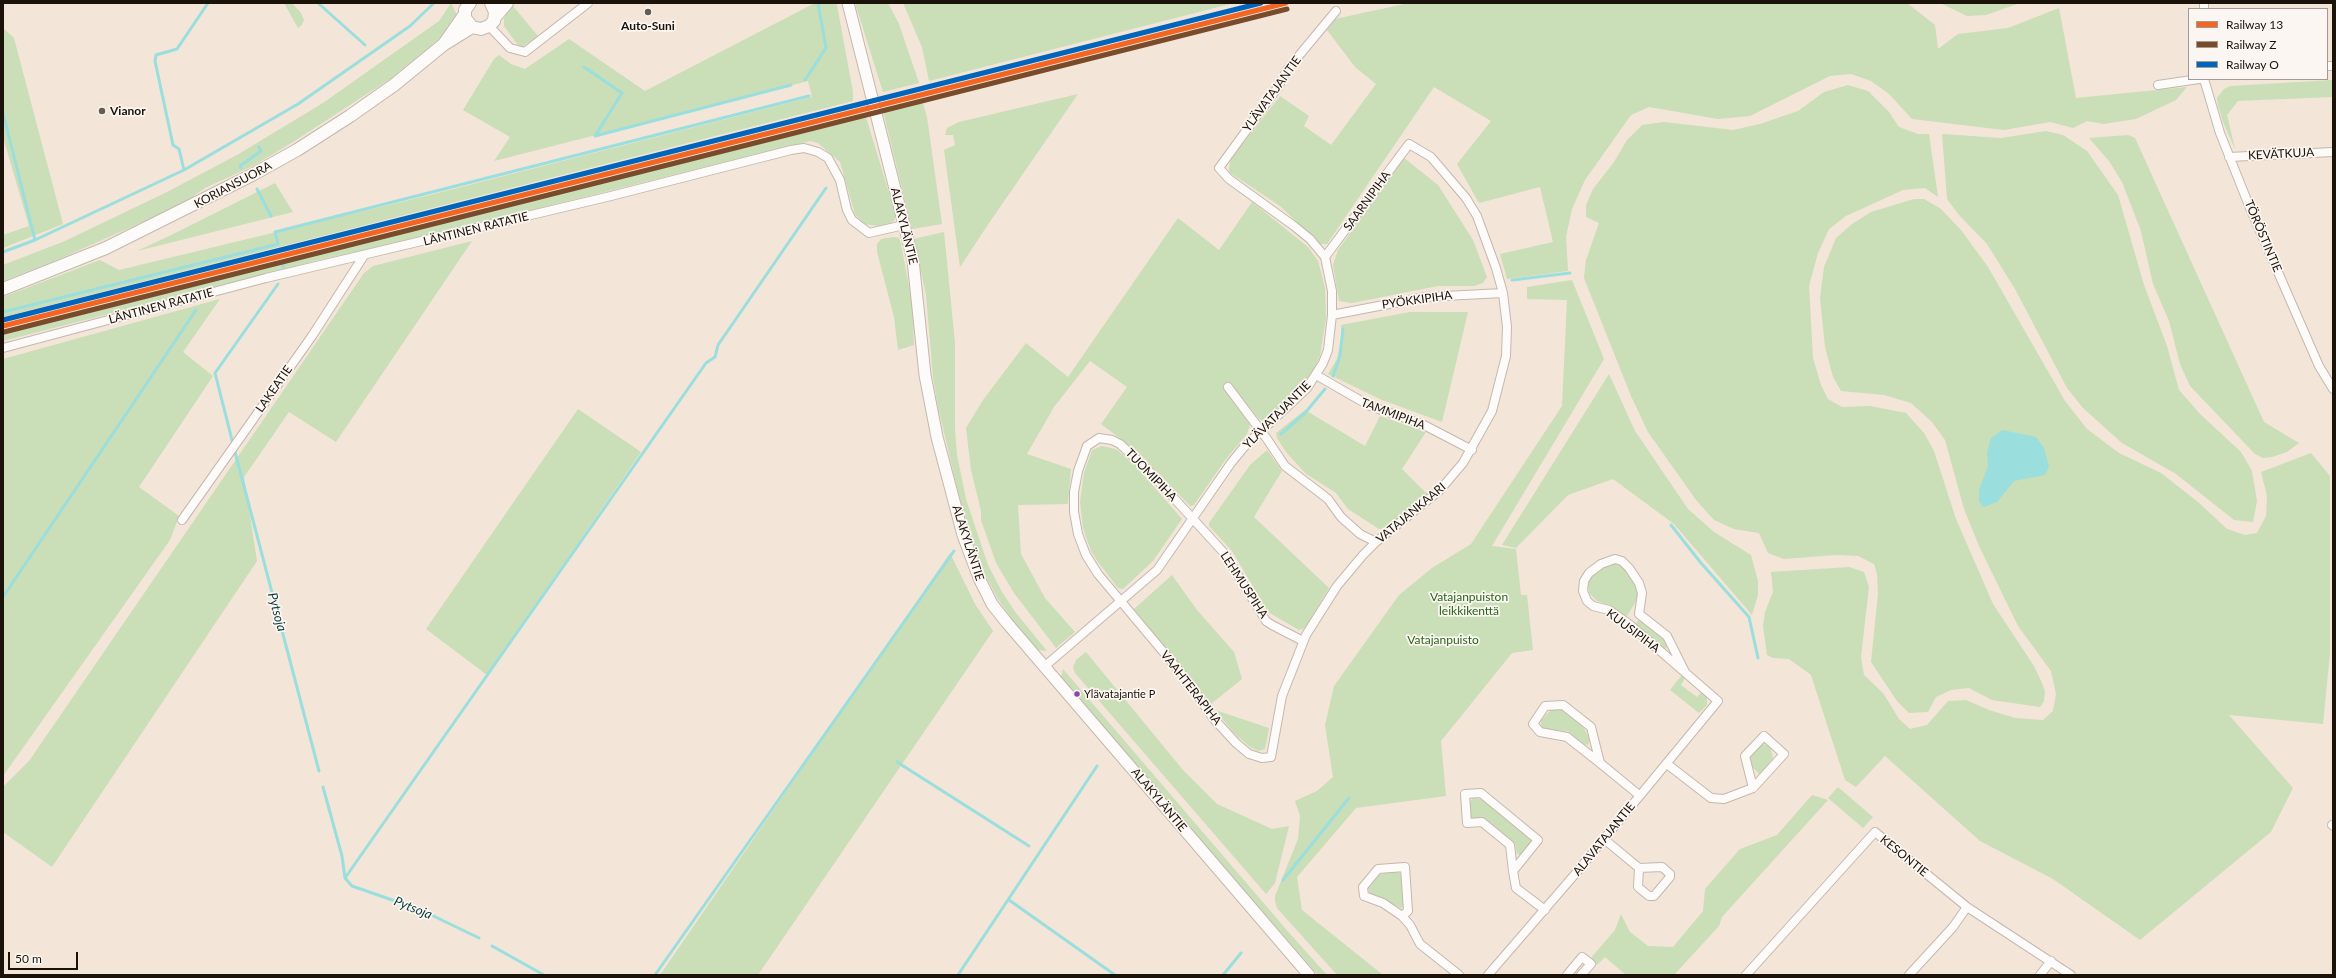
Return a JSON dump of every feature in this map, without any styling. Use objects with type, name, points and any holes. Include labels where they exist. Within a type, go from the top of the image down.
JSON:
[{"type":"main road","points":[[491,3],[494,7],[492,22]]},
{"type":"main road","points":[[465,7],[467,22],[472,27],[481,29],[492,22],[506,3]]},
{"type":"main road","name":"KORIANSUORA","points":[[443,45],[465,7]]},
{"type":"main road","name":"KORIANSUORA","points":[[3,289],[106,248],[246,179],[297,150],[350,116],[394,85],[443,45],[472,27]]},
{"type":"street","points":[[492,22],[510,48],[525,52],[588,3]]},
{"type":"street","name":"ALAKYLÄNTIE","points":[[848,3],[904,225],[916,280],[928,395],[963,535],[976,572],[989,598],[1007,623],[1309,975]]},
{"type":"street","name":"YLÄVATAJANTIE","points":[[1045,666],[1157,570],[1231,463],[1261,431],[1307,388],[1316,375],[1328,350],[1332,315],[1332,291],[1325,257],[1310,239],[1229,179],[1219,168],[1278,87],[1287,70],[1336,11]]},
{"type":"street","points":[[2158,85],[2192,80]]},
{"type":"street","name":"TÖRÖSTINTIE","points":[[2204,80],[2229,156],[2319,366],[2333,389]]},
{"type":"street","name":"SAARNIPIHA","points":[[1325,257],[1409,144]]},
{"type":"street","name":"VATAJANKAARI","points":[[1271,757],[1282,696],[1303,641],[1337,586],[1376,542],[1440,490],[1454,475],[1472,450],[1492,411],[1504,368],[1507,327],[1503,293],[1488,243],[1477,216],[1466,198],[1431,157],[1409,144]]},
{"type":"street","name":"LÄNTINEN RATATIE","points":[[3,348],[266,278],[362,257],[804,148],[818,152],[828,158],[840,180],[847,210],[852,220],[869,233],[904,225]]},
{"type":"street","name":"KEVÄTKUJA","points":[[2229,156],[2333,152]]},
{"type":"street","name":"LAKEATIE","points":[[182,520],[312,336],[362,257]]},
{"type":"street","name":"PYÖKKIPIHA","points":[[1332,315],[1425,297],[1503,293]]},
{"type":"street","name":"TAMMIPIHA","points":[[1316,375],[1370,406],[1422,424],[1472,450]]},
{"type":"street","points":[[1228,387],[1285,466],[1328,500],[1341,517],[1360,534],[1376,542]]},
{"type":"street","name":"TUOMIPIHA","points":[[1121,602],[1092,565],[1082,544],[1076,524],[1074,503],[1076,481],[1087,446],[1099,438],[1112,440],[1120,444],[1151,473],[1193,519]]},
{"type":"street","name":"LEHMUSPIHA","points":[[1193,519],[1225,554],[1266,621],[1272,626],[1303,641]]},
{"type":"street","name":"KUUSIPIHA","points":[[1685,672],[1667,636],[1639,614],[1642,593],[1639,583],[1629,568],[1622,561],[1608,560],[1589,573],[1584,582],[1583,591],[1587,600],[1594,606],[1609,610],[1628,624],[1718,700]]},
{"type":"street","name":"VAAHTERAPIHA","points":[[1121,602],[1186,679],[1213,718],[1236,743],[1249,754],[1262,758],[1271,757]]},
{"type":"street","points":[[1628,624],[1639,614]]},
{"type":"street","name":"ALAVATAJANTIE","points":[[1488,975],[1604,839],[1639,795],[1667,764],[1718,700]]},
{"type":"street","points":[[1600,763],[1591,727],[1563,705],[1545,706],[1533,724],[1540,732],[1567,737],[1639,795]]},
{"type":"street","points":[[1667,764],[1714,800],[1729,798],[1753,788],[1784,753],[1763,736],[1744,758],[1753,788]]},
{"type":"street","points":[[1513,871],[1538,840],[1481,793],[1465,794],[1467,823],[1482,822],[1510,846],[1513,871],[1516,888],[1544,910]]},
{"type":"street","name":"KESONTIE","points":[[1746,975],[1875,832],[1967,907],[2071,975]]},
{"type":"street","points":[[1604,839],[1639,868]]},
{"type":"street","points":[[1402,916],[1408,910],[1405,867],[1378,869],[1362,887],[1364,896],[1383,903],[1402,916],[1410,925],[1420,944],[1458,975]]},
{"type":"street","points":[[1909,975],[1953,927],[1967,907]]},
{"type":"street","points":[[1567,975],[1582,957],[1591,964],[1581,975]]},
{"type":"street","points":[[2040,975],[2051,961]]},
{"type":"green space","points":[[284,3],[292,3],[301,13],[304,20],[302,25],[298,28]]},
{"type":"green space","points":[[451,3],[457,15],[446,32],[433,44],[390,79],[293,142],[253,166],[205,188],[181,205],[57,260],[3,281],[3,265],[65,241],[167,192],[237,155],[323,103],[439,21]]},
{"type":"green space","points":[[815,3],[836,3],[837,5],[853,92],[853,101],[3,317],[3,297],[100,260],[119,270],[430,195],[812,97],[808,81],[494,161],[510,137],[463,110],[494,59],[499,55],[511,64],[525,69],[569,39],[645,91]]},
{"type":"green space","points":[[855,3],[888,3],[899,24],[919,83],[883,92]]},
{"type":"green space","points":[[903,3],[1234,3],[929,81],[922,47]]},
{"type":"green space","points":[[1409,3],[1907,3],[1935,25],[1938,49],[1958,34],[2008,28],[2059,8],[2076,98],[2187,87],[2176,100],[2136,119],[2103,124],[2087,121],[2073,128],[2050,122],[2004,130],[1912,119],[1889,94],[1871,81],[1851,74],[1830,76],[1750,116],[1718,119],[1649,107],[1631,115],[1585,180],[1572,209],[1566,237],[1568,271],[1507,279],[1500,254],[1553,242],[1540,187],[1479,203],[1457,164],[1491,121],[1434,87],[1327,244],[1320,244],[1280,206],[1229,172],[1230,160],[1280,96],[1309,116],[1304,126],[1331,145],[1376,84],[1355,67],[1327,30],[1335,19]]},
{"type":"green space","points":[[1940,3],[2020,3],[1986,15],[1967,16]]},
{"type":"green space","points":[[513,6],[538,36],[522,47],[517,44],[504,26],[504,18],[509,8]]},
{"type":"green space","points":[[3,28],[14,38],[63,224],[3,248],[3,235],[29,226],[3,137]]},
{"type":"green space","points":[[2333,80],[2333,97],[2238,101],[2227,115],[2235,149],[2223,122],[2218,105],[2217,98],[2224,89],[2230,86]]},
{"type":"green space","points":[[1848,85],[1868,91],[1889,112],[1899,127],[1918,134],[1929,134],[1938,197],[1925,188],[1903,190],[1846,216],[1829,229],[1818,253],[1809,286],[1813,358],[1821,385],[1828,399],[1842,407],[1870,406],[1906,413],[1924,433],[1934,451],[1956,519],[1993,604],[2034,666],[2041,681],[2045,691],[2044,701],[2040,707],[1992,700],[1969,688],[1951,690],[1936,697],[1928,712],[1909,713],[1897,701],[1871,662],[1878,594],[1877,574],[1874,564],[1858,556],[1836,555],[1784,559],[1768,553],[1759,533],[1734,529],[1714,520],[1696,500],[1648,432],[1631,396],[1584,278],[1586,260],[1599,223],[1586,217],[1586,205],[1593,189],[1614,162],[1627,140],[1642,125],[1664,122],[1733,130],[1760,124],[1798,111],[1824,92]]},
{"type":"green space","points":[[1078,94],[960,267],[944,150],[955,145],[953,135],[945,135],[947,128],[959,122]]},
{"type":"green space","points":[[922,100],[927,117],[942,224],[912,229],[883,111]]},
{"type":"green space","points":[[865,114],[896,216],[894,221],[887,225],[878,226],[864,224],[855,214],[840,162],[818,143],[810,141],[399,243],[323,259],[3,341],[3,330]]},
{"type":"green space","points":[[2046,131],[2063,135],[2087,151],[2118,195],[2144,285],[2167,346],[2179,390],[2200,414],[2241,452],[2252,471],[2257,501],[2253,522],[2234,520],[2176,474],[2122,443],[2083,408],[2067,388],[2015,289],[1987,244],[1959,215],[1947,199],[1942,134],[2001,138]]},
{"type":"green space","points":[[2128,135],[2135,138],[2264,422],[2299,443],[2287,452],[2272,457],[2263,458],[2255,454],[2190,386],[2180,364],[2169,321],[2153,284],[2141,231],[2122,182],[2109,161],[2089,138]]},
{"type":"green space","points":[[1404,158],[1438,185],[1473,240],[1487,277],[1483,283],[1474,286],[1438,286],[1352,303],[1339,301],[1333,265],[1338,250]]},
{"type":"green space","points":[[275,183],[293,212],[137,251],[165,238]]},
{"type":"green space","points":[[1914,199],[1924,199],[1941,209],[1961,230],[1988,267],[2065,401],[2087,429],[2119,453],[2161,473],[2198,502],[2227,529],[2245,535],[2257,533],[2266,516],[2267,496],[2261,472],[2311,453],[2330,476],[2330,653],[2323,724],[2229,715],[2293,788],[2271,832],[2140,940],[2053,879],[1980,841],[1885,756],[1856,787],[1845,780],[1811,675],[1789,659],[1773,658],[1767,655],[1763,626],[1765,612],[1773,592],[1771,572],[1849,567],[1864,572],[1869,587],[1861,657],[1864,675],[1883,693],[1899,719],[1910,729],[1927,725],[1948,701],[1966,700],[1989,710],[2015,718],[2043,720],[2053,711],[2056,694],[2051,671],[2018,626],[1979,546],[1964,509],[1945,440],[1932,422],[1911,403],[1884,395],[1841,391],[1833,377],[1825,347],[1820,298],[1824,267],[1836,238],[1852,224],[1871,212]]},
{"type":"green space","points":[[1252,202],[1308,247],[1318,261],[1325,288],[1326,318],[1320,356],[1313,371],[1296,392],[1263,421],[1259,419],[1232,386],[1227,393],[1250,425],[1247,434],[1226,459],[1194,505],[1190,506],[1139,453],[1101,424],[1127,387],[1090,361],[1054,407],[1027,454],[1071,469],[1068,504],[1018,505],[1021,554],[1045,598],[1075,632],[1056,648],[1014,593],[996,563],[981,520],[981,511],[971,470],[966,428],[983,400],[1026,343],[1068,377],[1178,218],[1219,250]]},
{"type":"green space","points":[[944,232],[955,343],[955,429],[957,455],[966,499],[988,565],[1002,592],[1016,613],[1047,651],[1037,650],[1015,624],[998,599],[982,569],[960,500],[938,407],[933,377],[926,295],[914,239]]},
{"type":"green space","points":[[894,237],[899,238],[901,244],[912,302],[914,345],[898,350],[894,317],[877,252],[877,244],[881,239]]},
{"type":"green space","points":[[472,241],[336,442],[289,412],[244,477],[257,561],[52,867],[3,832],[3,787],[29,761],[364,273],[373,266]]},
{"type":"green space","name":"Vatajanpuisto","points":[[1572,280],[1604,359],[1492,546],[1516,549],[1521,595],[1527,595],[1533,650],[1512,653],[1441,741],[1446,796],[1356,808],[1297,877],[1302,910],[1383,975],[1337,975],[1277,908],[1275,901],[1275,896],[1298,839],[1300,816],[1295,801],[1317,791],[1333,777],[1325,725],[1334,686],[1399,595],[1432,568],[1471,544],[1562,406],[1567,300],[1527,299],[1527,287]]},
{"type":"green space","points":[[220,299],[183,352],[213,376],[139,487],[179,516],[170,540],[3,776],[3,359]]},
{"type":"green space","points":[[1410,312],[1468,312],[1442,422],[1382,400],[1328,374],[1337,359],[1341,339],[1341,325]]},
{"type":"green space","points":[[1609,374],[1635,431],[1688,509],[1714,532],[1751,555],[1758,581],[1758,595],[1752,615],[1674,524],[1613,479],[1568,495],[1516,548],[1502,545]]},
{"type":"green space","points":[[578,409],[641,452],[487,675],[426,629]]},
{"type":"green space","points":[[1305,410],[1365,446],[1380,416],[1426,432],[1402,469],[1428,495],[1383,529],[1379,529],[1348,509],[1336,493],[1305,473],[1286,452],[1277,438],[1276,433]]},
{"type":"green space","points":[[1102,446],[1116,449],[1135,465],[1182,519],[1153,561],[1123,589],[1118,588],[1098,562],[1091,551],[1083,528],[1080,502],[1084,473],[1092,450]]},
{"type":"green space","points":[[1267,450],[1282,471],[1254,517],[1329,588],[1305,628],[1299,630],[1268,612],[1232,551],[1209,526],[1209,523],[1250,465]]},
{"type":"green space","points":[[950,553],[975,604],[993,631],[758,975],[660,975]]},
{"type":"green space","points":[[1607,563],[1619,563],[1627,571],[1638,590],[1638,598],[1627,616],[1621,614],[1610,605],[1597,601],[1589,593],[1588,584],[1591,577]]},
{"type":"green space","points":[[1172,575],[1197,610],[1234,652],[1242,679],[1211,704],[1134,609]]},
{"type":"green space","points":[[1640,619],[1663,638],[1667,647],[1665,649],[1635,624]]},
{"type":"green space","points":[[1086,652],[1183,770],[1217,804],[1272,829],[1289,826],[1275,883],[1266,894],[1075,673],[1073,667],[1076,660]]},
{"type":"green space","points":[[1063,669],[1327,975],[1318,975],[1122,749],[1066,684],[1061,677]]},
{"type":"green space","points":[[1682,675],[1685,678],[1681,685],[1697,697],[1702,691],[1707,696],[1707,705],[1699,713],[1670,690]]},
{"type":"green space","points":[[1215,710],[1269,728],[1265,749],[1258,751],[1250,747],[1234,733]]},
{"type":"green space","points":[[1551,710],[1562,710],[1582,725],[1590,739],[1588,745],[1583,744],[1568,731],[1550,730],[1541,727],[1541,720]]},
{"type":"green space","points":[[1763,744],[1770,746],[1773,758],[1760,775],[1751,765],[1750,756],[1758,746]]},
{"type":"green space","points":[[1838,787],[1873,817],[1863,828],[1828,798]]},
{"type":"green space","points":[[1812,795],[1828,800],[1722,917],[1719,926],[1674,975],[1626,975],[1605,957],[1597,965],[1590,959],[1615,930],[1621,914],[1630,932],[1648,946],[1673,947],[1703,911],[1705,889],[1740,849],[1777,835]]},
{"type":"green space","points":[[1473,798],[1482,799],[1533,840],[1522,855],[1517,854],[1515,844],[1485,820],[1471,818],[1469,803]]},
{"type":"green space","points":[[1395,871],[1400,873],[1402,878],[1404,905],[1401,908],[1370,893],[1368,888],[1378,875]]},
{"type":"water","points":[[2002,430],[2036,437],[2044,448],[2049,467],[2045,475],[2014,481],[1997,502],[1984,507],[1979,502],[1979,490],[1988,466],[1987,453],[1991,438]]},
{"type":"waterway","points":[[208,3],[177,49],[156,55],[155,61],[173,145],[179,149],[184,170],[298,104],[410,26],[434,3]]},
{"type":"waterway","points":[[318,3],[365,45]]},
{"type":"waterway","points":[[805,80],[826,48],[818,3]]},
{"type":"waterway","points":[[584,67],[622,93],[595,136],[791,85]]},
{"type":"waterway","points":[[3,312],[278,244],[275,232],[809,96]]},
{"type":"waterway","points":[[3,113],[35,240],[184,170]]},
{"type":"waterway","points":[[241,168],[240,166],[261,151],[259,147]]},
{"type":"waterway","points":[[345,878],[706,363],[715,357],[718,345],[826,188]]},
{"type":"waterway","points":[[257,189],[271,216]]},
{"type":"waterway","points":[[3,252],[35,240]]},
{"type":"waterway","points":[[1512,280],[1570,273]]},
{"type":"waterway","name":"Pytsoja","points":[[233,444],[215,373],[278,284]]},
{"type":"waterway","points":[[3,597],[196,310]]},
{"type":"waterway","points":[[1333,376],[1340,356],[1343,329]]},
{"type":"waterway","points":[[1281,434],[1305,413],[1325,389]]},
{"type":"waterway","name":"Pytsoja","points":[[235,452],[319,771]]},
{"type":"waterway","points":[[1671,525],[1701,563],[1749,617],[1758,658]]},
{"type":"waterway","points":[[655,975],[954,551]]},
{"type":"waterway","points":[[897,762],[1029,846]]},
{"type":"waterway","points":[[958,975],[1097,766]]},
{"type":"waterway","name":"Pytsoja","points":[[323,787],[342,856],[345,878],[352,886],[421,910],[479,938]]},
{"type":"waterway","points":[[1283,880],[1349,798]]},
{"type":"waterway","points":[[1009,900],[1115,975]]},
{"type":"waterway","name":"Pytsoja","points":[[492,946],[544,975]]},
{"type":"waterway","points":[[1223,975],[1241,953]]},
{"type":"rail line","name":"O","points":[[3,320],[1261,3]]},
{"type":"rail line","name":"13","points":[[3,326],[1286,3]]},
{"type":"rail line","name":"Z","points":[[4,332],[1287,9]]},
{"type":"place","name":"Auto-Suni","points":[[648,12]]},
{"type":"place","name":"Vianor","points":[[102,111]]},
{"type":"place","name":"Ylävatajantie P","points":[[1077,694]]},
{"type":"park label","name":"Vatajanpuiston leikkikenttä","points":[[1469,604]]}]
